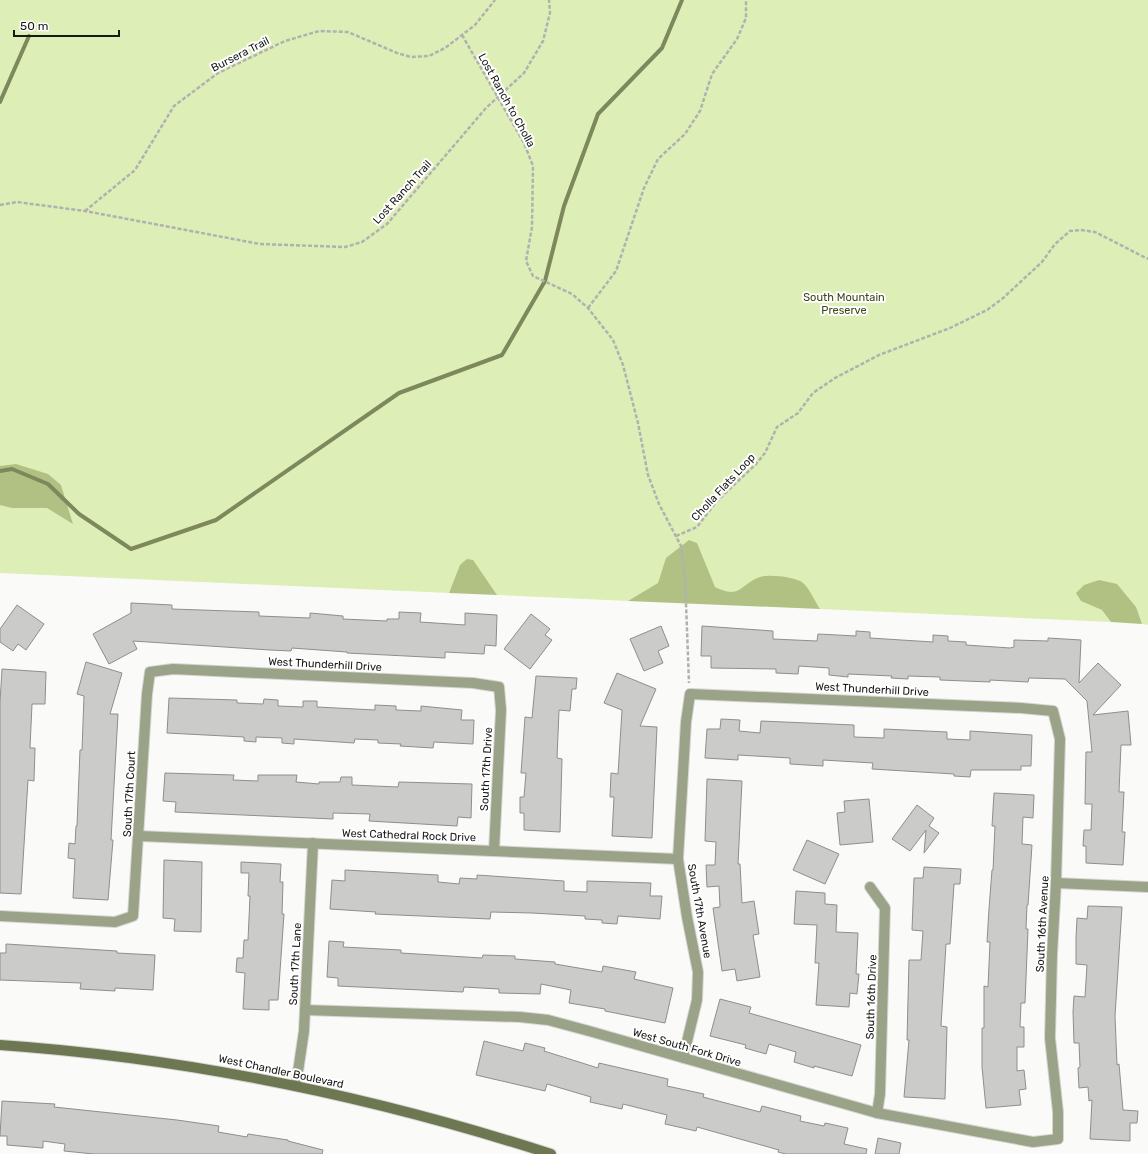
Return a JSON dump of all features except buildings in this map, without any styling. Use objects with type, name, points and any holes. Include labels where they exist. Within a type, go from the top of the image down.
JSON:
[{"type":"street","name":"West Thunderhill Drive","points":[[150,672],[173,669],[472,683],[500,688]]},
{"type":"street","name":"South 17th Court","points":[[0,916],[114,922],[133,916],[147,694],[150,672]]},
{"type":"street","name":"South 17th Drive","points":[[494,851],[501,710],[500,688]]},
{"type":"street","name":"West Thunderhill Drive","points":[[690,694],[1013,707],[1053,711]]},
{"type":"street","name":"South 17th Avenue","points":[[682,1058],[697,1000],[698,972],[678,859],[686,722],[690,694]]},
{"type":"street","name":"South 16th Avenue","points":[[1053,711],[1060,739],[1050,1038],[1058,1112],[1058,1139]]},
{"type":"street","name":"West Cathedral Rock Drive","points":[[139,836],[678,859]]},
{"type":"street","name":"South 17th Lane","points":[[296,1085],[304,1031],[313,843]]},
{"type":"street","points":[[1056,883],[1148,887]]},
{"type":"street","name":"South 16th Drive","points":[[870,887],[885,908],[880,1094],[877,1113]]},
{"type":"street","name":"West South Fork Drive","points":[[305,1010],[520,1017],[548,1020],[589,1030],[877,1113],[1032,1142],[1058,1139]]},
{"type":"street","name":"West Chandler Boulevard","points":[[0,1045],[98,1054],[204,1067],[296,1085],[400,1109],[551,1154]]},
{"type":"path","name":"Bursera Trail","points":[[85,211],[135,170],[174,106],[218,73],[285,40],[319,31],[348,32],[397,53],[411,57],[429,56],[446,48],[475,25],[495,0]]},
{"type":"path","name":"Lost Ranch Trail","points":[[85,211],[260,244],[345,247],[362,242],[387,224],[486,108],[524,73],[543,41],[550,13],[549,0]]},
{"type":"path","points":[[690,694],[685,576],[681,546],[659,504],[648,475],[638,423],[622,365],[613,340],[588,308],[616,271],[644,188],[658,159],[685,134],[700,111],[712,74],[736,39],[746,18],[746,0]]},
{"type":"path","name":"Lost Ranch to Cholla","points":[[462,35],[524,143],[533,166],[532,227],[526,261],[533,276],[572,294],[588,308]]},
{"type":"path","points":[[0,205],[17,202],[85,211]]},
{"type":"path","name":"Cholla Flats Loop","points":[[676,536],[697,527],[717,501],[756,464],[765,453],[777,427],[798,413],[813,393],[841,375],[879,354],[950,328],[987,310],[1002,299],[1042,262],[1054,244],[1070,231],[1080,230],[1095,232],[1148,259]]},
{"type":"green space","name":"South Mountain Preserve","points":[[0,0],[1148,0],[1148,625],[1142,624],[1141,621],[1110,620],[1111,622],[820,609],[818,606],[633,598],[628,601],[497,595],[494,591],[450,589],[449,593],[0,573]]},
{"type":"green space","points":[[16,464],[48,474],[61,485],[73,524],[47,508],[12,508],[0,505],[0,466]]},
{"type":"green space","points":[[689,540],[697,543],[715,587],[730,592],[740,590],[753,580],[764,576],[795,579],[806,586],[820,609],[628,601],[658,583],[666,558]]},
{"type":"green space","points":[[467,559],[473,560],[497,595],[449,593],[460,565]]},
{"type":"green space","points":[[1099,580],[1117,584],[1136,607],[1142,624],[1111,622],[1102,610],[1081,601],[1076,593],[1084,585]]},
{"type":"waterway","points":[[0,471],[12,469],[48,484],[79,514],[131,549],[216,520],[399,393],[502,355],[545,281],[564,206],[598,114],[662,48],[682,0]]},
{"type":"waterway","points":[[0,102],[29,36]]}]
